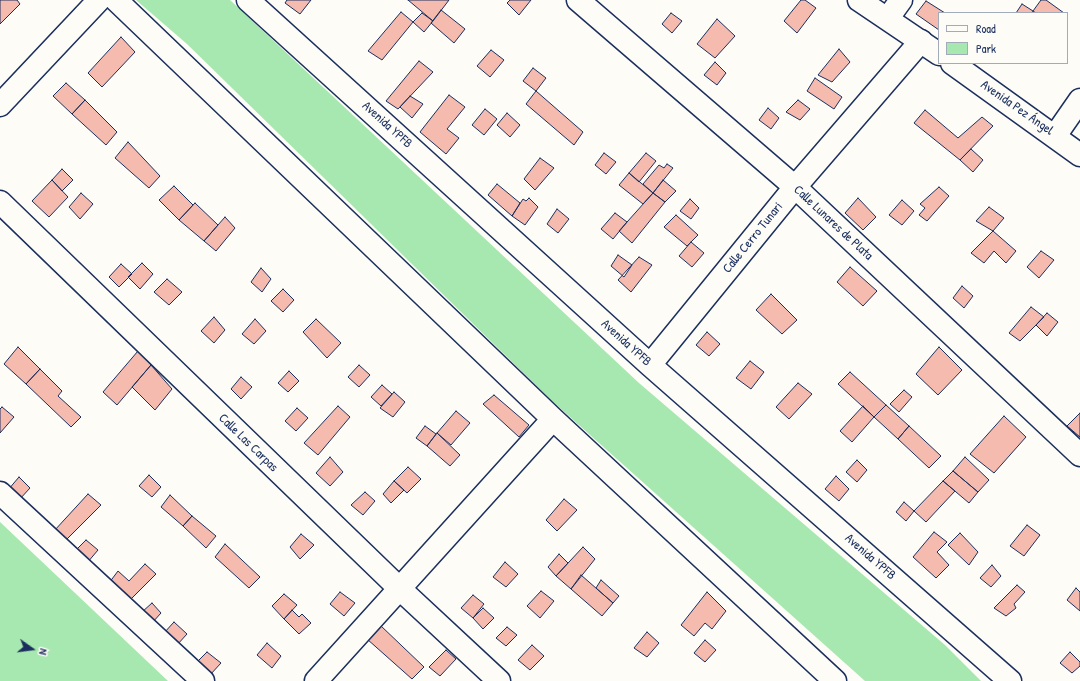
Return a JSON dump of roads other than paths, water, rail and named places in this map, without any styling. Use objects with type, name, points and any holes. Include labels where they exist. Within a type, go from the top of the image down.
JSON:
[{"type":"street","points":[[0,105],[99,0]]},
{"type":"street","points":[[116,0],[553,419],[835,681]]},
{"type":"street","name":"Avenida YPFB","points":[[248,0],[650,365],[1010,681]]},
{"type":"street","name":"Calle Lunares de Plata","points":[[578,0],[795,187],[1080,455]]},
{"type":"street","points":[[859,0],[888,18],[938,53]]},
{"type":"street","points":[[888,18],[901,0]]},
{"type":"street","name":"Calle Cerro Tunari","points":[[650,365],[795,187],[921,41]]},
{"type":"street","name":"Avenida Pez Ángel","points":[[953,64],[1080,155]]},
{"type":"street","points":[[1055,136],[1080,100]]},
{"type":"street","name":"Calle Las Carpas","points":[[0,202],[400,589],[499,681]]},
{"type":"street","points":[[316,681],[553,419]]},
{"type":"street","points":[[0,493],[203,681]]}]
